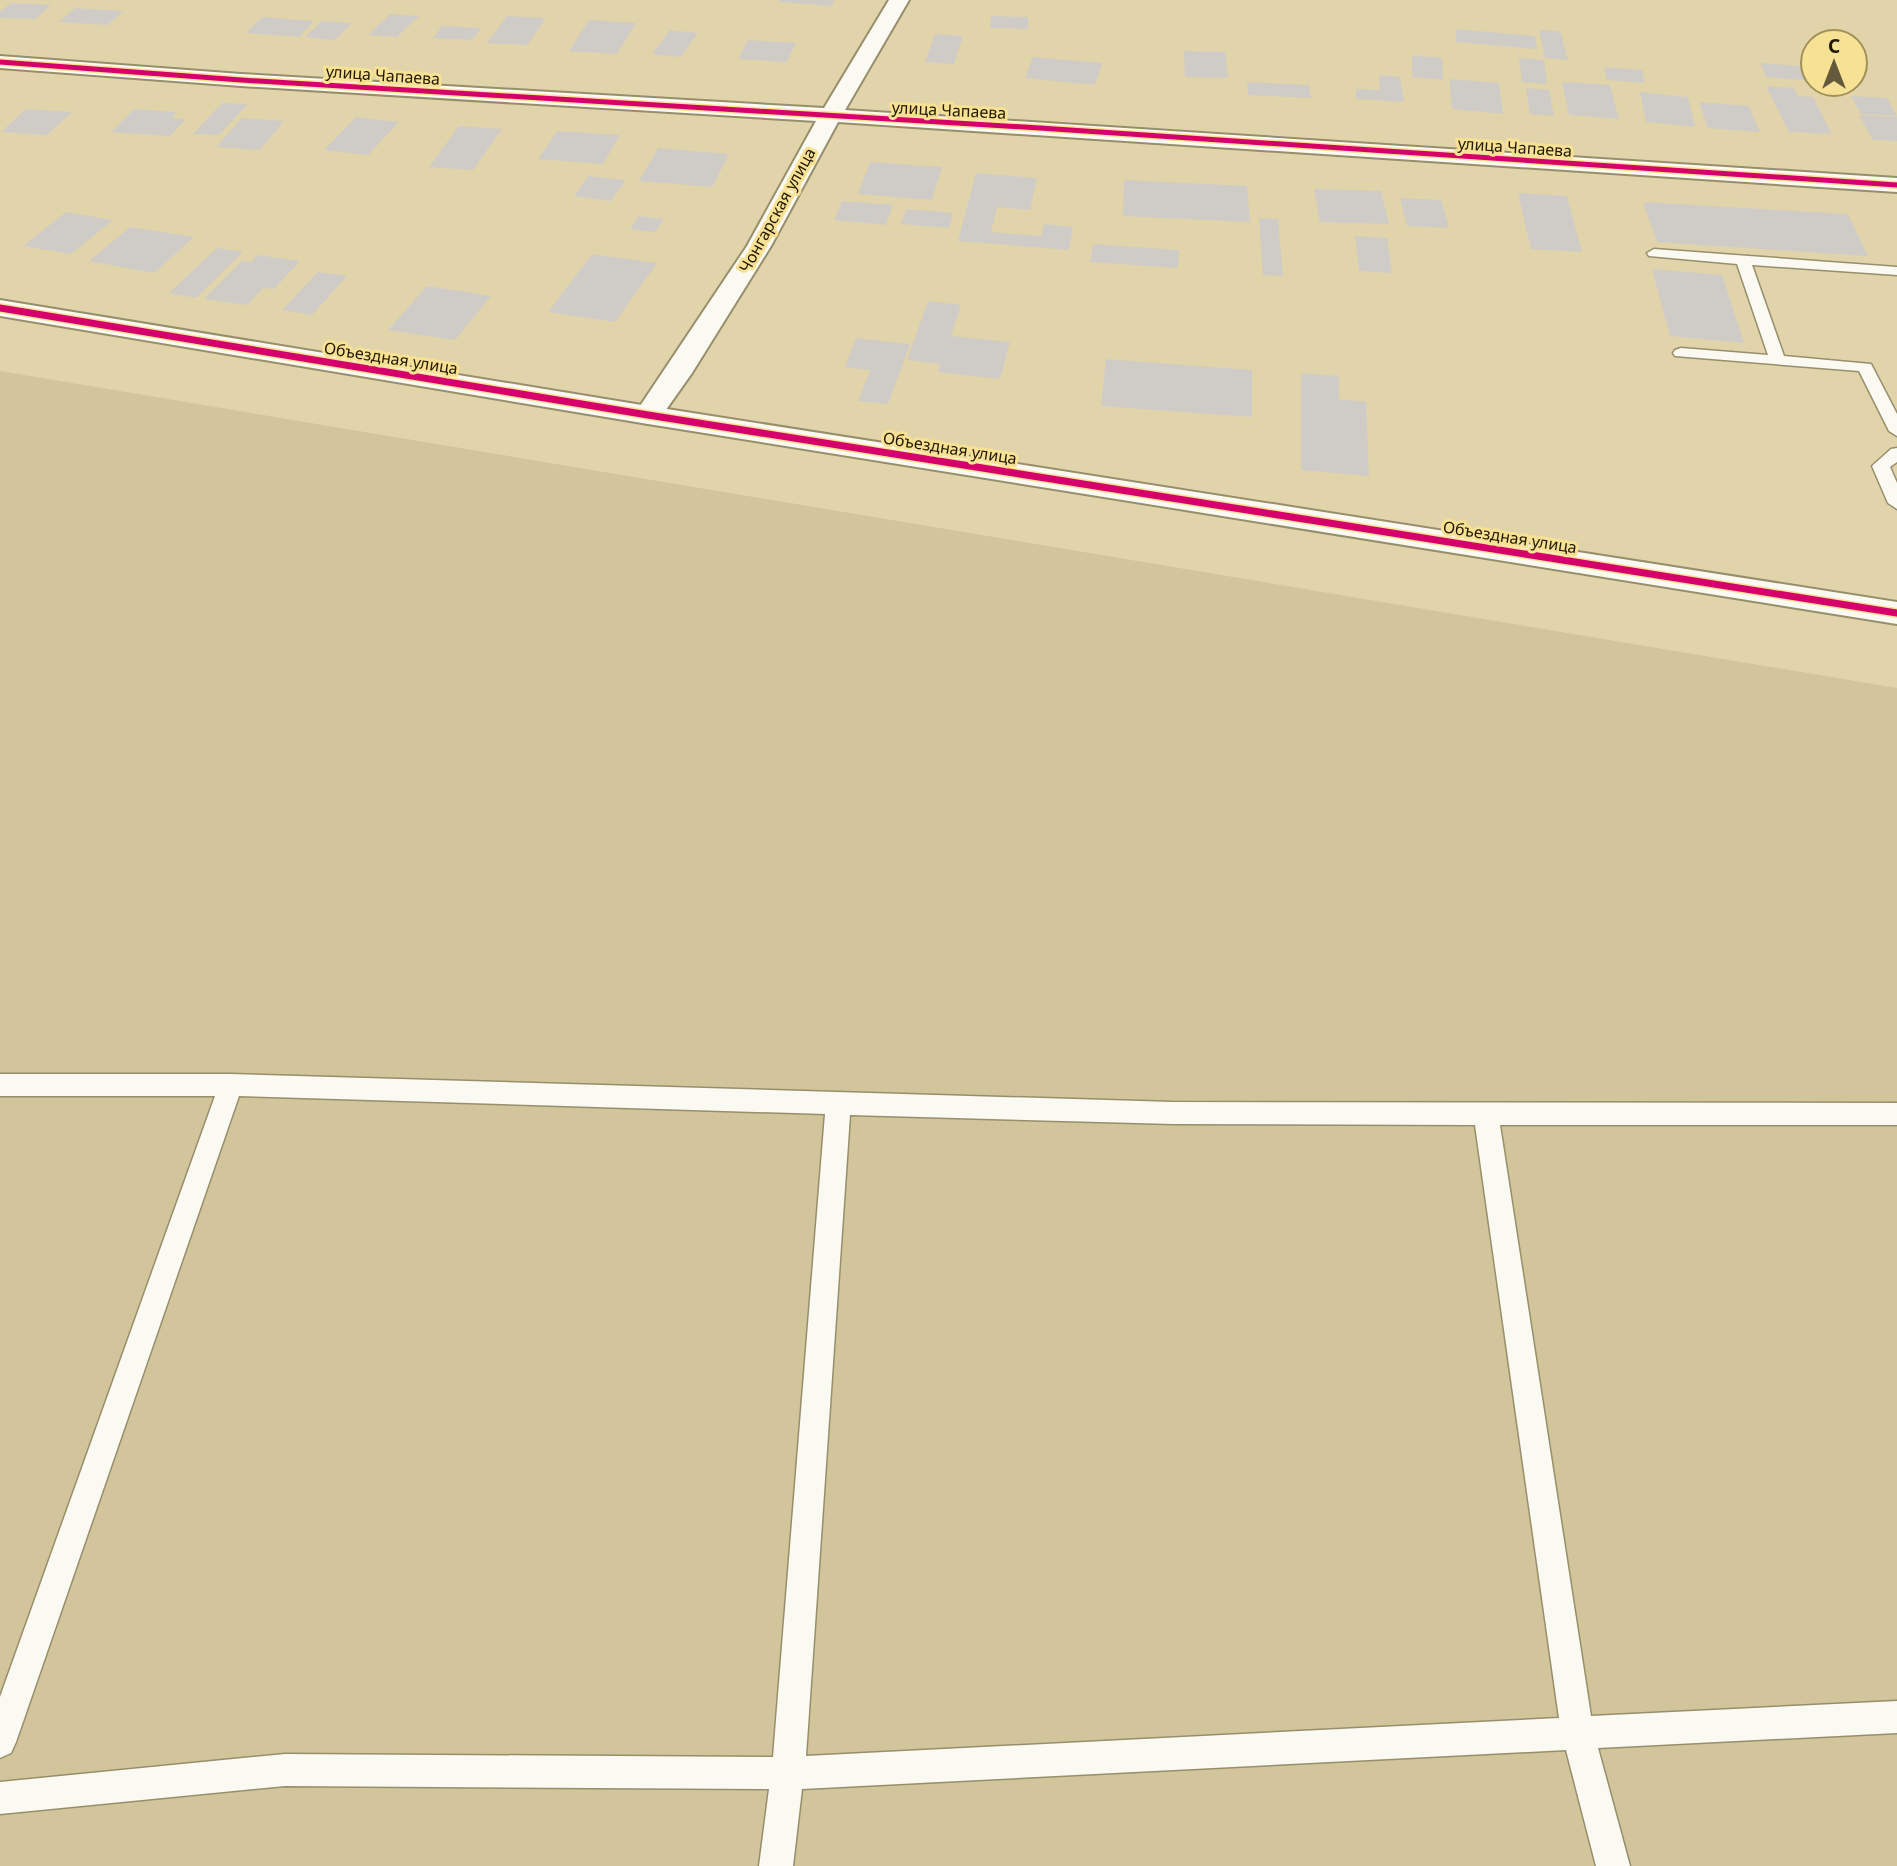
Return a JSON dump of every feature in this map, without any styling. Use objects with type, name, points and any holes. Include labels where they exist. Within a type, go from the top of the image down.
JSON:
[{"type":"street","name":"Чонгарская улица","points":[[648,415],[759,246],[899,0]]},
{"type":"street","name":"улица Чапаева","points":[[0,62],[1897,186]]},
{"type":"street","name":"Объездная улица","points":[[0,308],[648,415],[1897,613]]},
{"type":"lane","points":[[1654,253],[1897,271]]},
{"type":"lane","points":[[1743,260],[1777,359]]},
{"type":"lane","points":[[1681,353],[1865,367],[1897,431]]},
{"type":"lane","points":[[1897,453],[1881,466],[1897,503]]},
{"type":"lane","points":[[0,1085],[231,1085],[1173,1113],[1897,1114]]},
{"type":"lane","points":[[0,1742],[231,1085]]},
{"type":"lane","points":[[776,1866],[788,1773],[838,1103]]},
{"type":"lane","points":[[1486,1113],[1577,1732],[1613,1866]]},
{"type":"lane","points":[[0,1798],[285,1770],[788,1773],[1897,1717]]},
{"type":"shaded area","points":[[0,371],[1897,688],[1897,1866],[0,1866]]},
{"type":"building","points":[[834,0],[832,6],[778,2]]},
{"type":"building","points":[[11,3],[51,5],[35,19],[0,18],[0,12]]},
{"type":"building","points":[[75,8],[123,11],[108,25],[59,22]]},
{"type":"building","points":[[390,14],[419,16],[397,37],[368,35]]},
{"type":"building","points":[[507,16],[546,18],[527,45],[487,43]]},
{"type":"building","points":[[991,16],[1028,17],[1028,29],[990,28]]},
{"type":"building","points":[[262,17],[314,21],[299,37],[246,33]]},
{"type":"building","points":[[589,20],[636,23],[617,54],[569,51]]},
{"type":"building","points":[[322,21],[352,23],[335,40],[305,37]]},
{"type":"building","points":[[442,26],[481,28],[472,40],[433,38]]},
{"type":"building","points":[[1456,29],[1535,36],[1537,49],[1456,42]]},
{"type":"building","points":[[670,30],[698,33],[681,57],[652,54]]},
{"type":"building","points":[[1539,30],[1560,31],[1568,60],[1545,58]]},
{"type":"building","points":[[935,34],[963,36],[954,64],[925,62]]},
{"type":"building","points":[[748,40],[796,43],[787,62],[738,59]]},
{"type":"building","points":[[1184,51],[1225,52],[1228,78],[1185,77]]},
{"type":"building","points":[[1412,55],[1442,58],[1443,80],[1412,77]]},
{"type":"building","points":[[1033,57],[1102,63],[1095,85],[1025,78]]},
{"type":"building","points":[[1519,58],[1544,60],[1547,84],[1522,82]]},
{"type":"building","points":[[1760,63],[1799,66],[1799,80],[1766,77]]},
{"type":"building","points":[[1604,67],[1642,70],[1645,83],[1607,80]]},
{"type":"building","points":[[1379,75],[1400,77],[1404,102],[1356,99],[1356,89],[1380,90]]},
{"type":"building","points":[[1449,79],[1499,83],[1503,114],[1452,109]]},
{"type":"building","points":[[1247,82],[1309,85],[1311,98],[1248,95]]},
{"type":"building","points":[[1562,82],[1610,85],[1619,119],[1569,115]]},
{"type":"building","points":[[1766,86],[1794,88],[1799,98],[1814,98],[1832,134],[1789,132]]},
{"type":"building","points":[[1526,88],[1549,90],[1554,116],[1530,114]]},
{"type":"building","points":[[1640,92],[1688,97],[1695,127],[1646,122]]},
{"type":"building","points":[[1852,98],[1887,98],[1897,116],[1861,114]]},
{"type":"building","points":[[1699,102],[1749,106],[1760,132],[1708,128]]},
{"type":"building","points":[[222,103],[248,104],[219,135],[193,134]]},
{"type":"building","points":[[26,109],[72,112],[47,135],[1,132]]},
{"type":"building","points":[[134,109],[177,112],[171,118],[186,119],[170,136],[111,132]]},
{"type":"building","points":[[1859,115],[1897,117],[1897,141],[1873,140]]},
{"type":"building","points":[[356,117],[399,122],[368,155],[324,150]]},
{"type":"building","points":[[242,118],[284,121],[260,150],[216,147]]},
{"type":"building","points":[[459,126],[502,129],[473,170],[429,167]]},
{"type":"building","points":[[557,131],[620,135],[603,164],[538,159]]},
{"type":"building","points":[[658,148],[729,154],[712,187],[639,181]]},
{"type":"building","points":[[870,162],[942,167],[932,200],[858,194]]},
{"type":"building","points":[[976,173],[1037,178],[1030,210],[997,207],[991,232],[1041,236],[1044,224],[1073,227],[1069,250],[958,241]]},
{"type":"building","points":[[588,176],[626,180],[611,201],[574,196]]},
{"type":"building","points":[[1124,180],[1247,186],[1250,222],[1123,216]]},
{"type":"building","points":[[1314,189],[1381,191],[1389,224],[1320,222]]},
{"type":"building","points":[[1518,193],[1567,196],[1582,252],[1531,249]]},
{"type":"building","points":[[1400,198],[1441,200],[1449,228],[1407,226]]},
{"type":"building","points":[[842,201],[893,205],[886,225],[834,220]]},
{"type":"building","points":[[1643,202],[1848,214],[1868,256],[1657,242]]},
{"type":"building","points":[[907,209],[953,213],[949,228],[901,224]]},
{"type":"building","points":[[66,212],[113,220],[71,254],[23,246]]},
{"type":"building","points":[[639,216],[664,219],[655,232],[630,229]]},
{"type":"building","points":[[1259,218],[1278,219],[1283,276],[1263,275]]},
{"type":"building","points":[[130,227],[194,237],[154,273],[89,261]]},
{"type":"building","points":[[1355,236],[1387,238],[1392,273],[1359,271]]},
{"type":"building","points":[[1093,244],[1179,250],[1178,268],[1090,262]]},
{"type":"building","points":[[217,248],[243,252],[196,298],[169,293]]},
{"type":"building","points":[[592,254],[657,263],[615,322],[548,312]]},
{"type":"building","points":[[257,255],[300,261],[274,289],[263,288],[247,305],[204,299],[242,261],[251,262]]},
{"type":"building","points":[[1652,269],[1722,275],[1744,343],[1670,336]]},
{"type":"building","points":[[318,272],[347,276],[312,315],[282,310]]},
{"type":"building","points":[[427,286],[491,296],[455,340],[388,330]]},
{"type":"building","points":[[928,301],[961,305],[951,336],[1010,342],[1000,379],[938,372],[940,364],[907,360]]},
{"type":"building","points":[[856,338],[910,344],[888,404],[858,401],[870,370],[845,367]]},
{"type":"building","points":[[1106,359],[1252,370],[1252,417],[1101,406]]},
{"type":"building","points":[[1301,373],[1339,376],[1339,399],[1366,402],[1369,476],[1301,470]]},
{"type":"cycle path","points":[[0,62],[241,80],[1040,128],[1897,185]]},
{"type":"cycle path","points":[[0,308],[648,415],[1897,613]]}]
